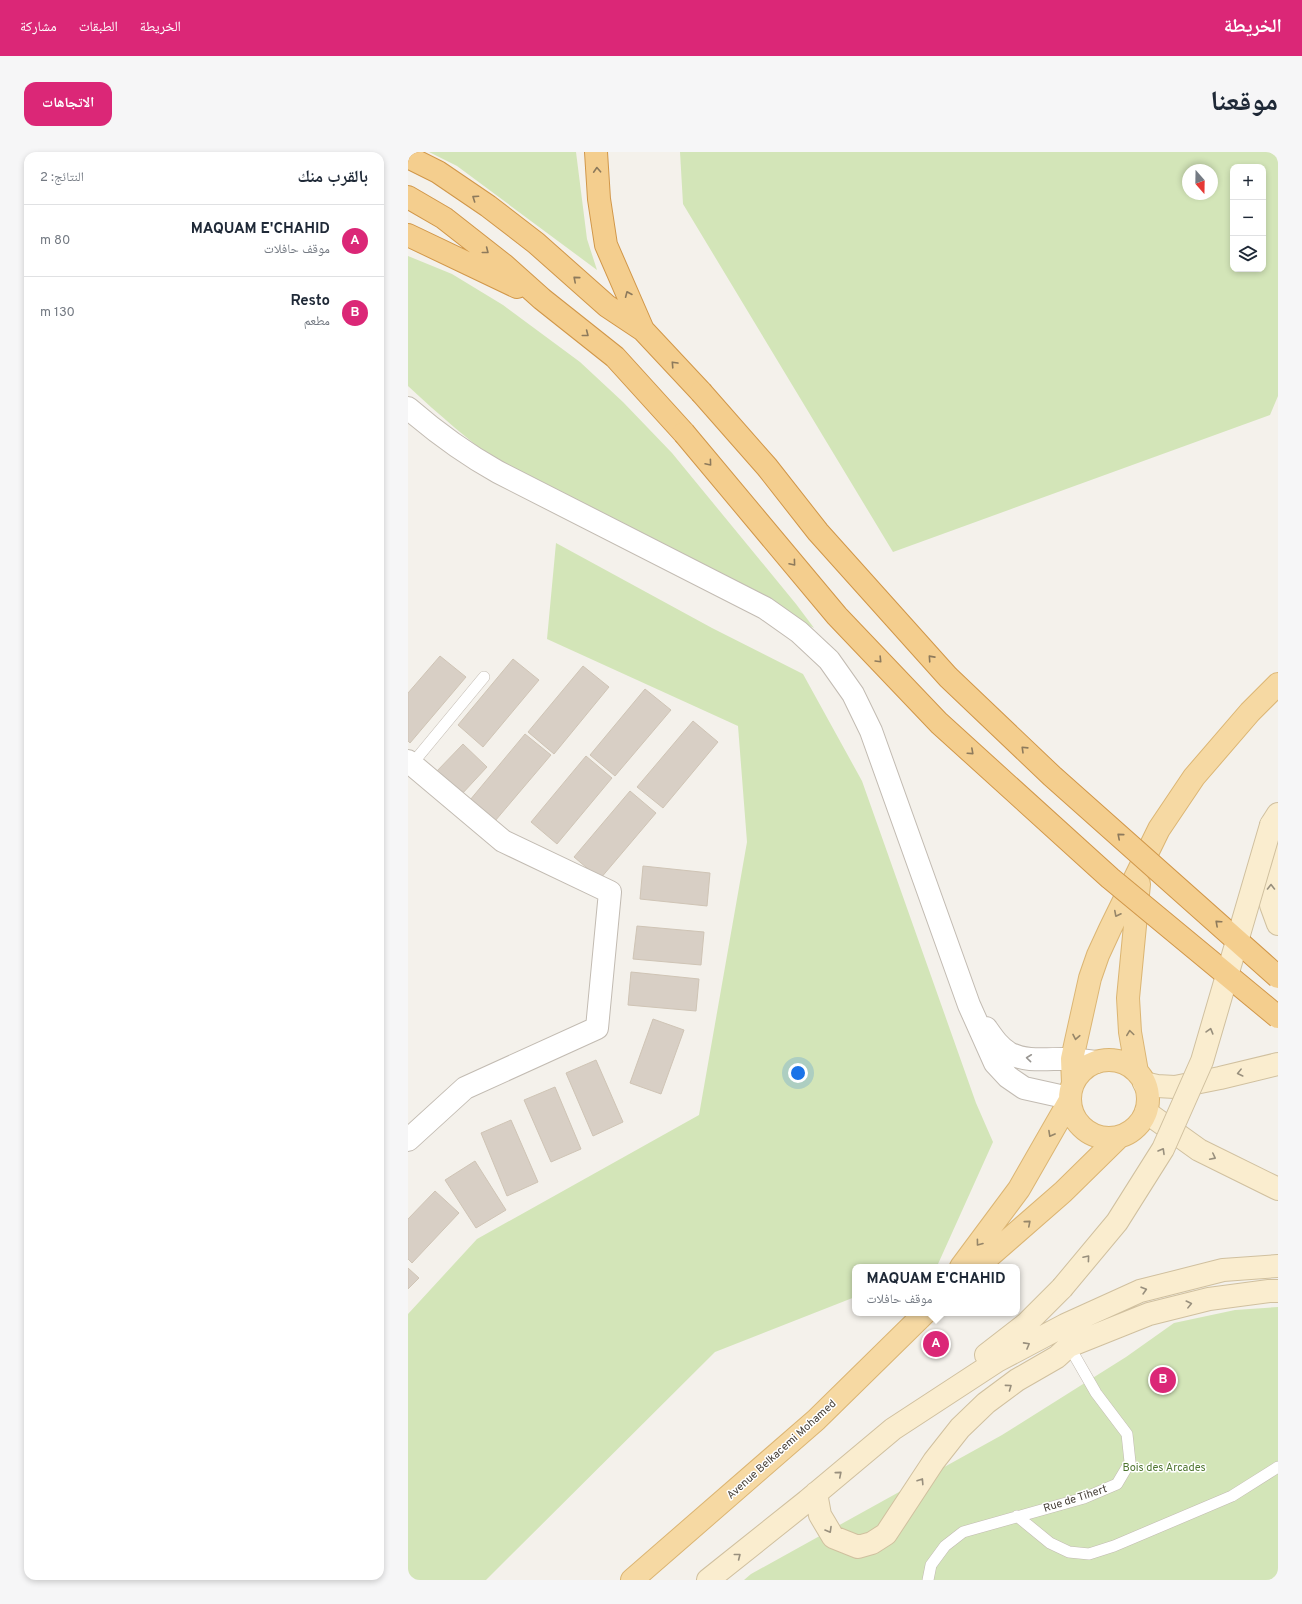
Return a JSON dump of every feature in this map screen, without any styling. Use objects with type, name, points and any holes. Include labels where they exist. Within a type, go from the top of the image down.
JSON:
[{"type":"highway","points":[[596,152],[599,198],[606,245],[643,330]]},
{"type":"highway","points":[[408,157],[438,172],[488,206],[536,243],[607,306],[643,330],[701,392],[767,467],[818,532],[948,677],[1052,776],[1278,977]]},
{"type":"highway","points":[[408,197],[444,218],[615,357],[684,434],[837,616],[939,723],[1110,878],[1278,1016]]},
{"type":"highway","points":[[408,235],[542,299]]},
{"type":"main road","points":[[1118,1138],[1106,1139],[1095,1136],[1084,1130],[1076,1122],[1071,1112],[1072,1059],[1084,999],[1098,955],[1159,830],[1194,777],[1250,712],[1278,684]]},
{"type":"main road","points":[[1275,820],[1271,905],[1278,924]]},
{"type":"main road","points":[[708,1580],[816,1493],[892,1429],[1026,1324],[1062,1288],[1117,1222],[1163,1149],[1202,1061],[1275,820]]},
{"type":"main road","points":[[981,1264],[1064,1192],[1118,1138],[1130,1132],[1140,1124],[1146,1112],[1148,1092],[1141,1077],[1130,1032],[1128,998],[1141,867]]},
{"type":"main road","points":[[963,1264],[1019,1190],[1071,1094],[1079,1074],[1086,1067],[1096,1062],[1107,1060],[1118,1061],[1128,1065],[1141,1077],[1157,1086],[1175,1087],[1278,1064]]},
{"type":"main road","points":[[1146,1112],[1199,1150],[1278,1189]]},
{"type":"main road","points":[[892,1429],[997,1361],[1064,1325],[1140,1290],[1223,1270],[1278,1266]]},
{"type":"main road","points":[[816,1493],[820,1515],[833,1537],[858,1547],[872,1543],[886,1534],[934,1461],[960,1428],[986,1403],[1017,1380],[1057,1357],[1069,1346],[1149,1314],[1209,1299],[1278,1291]]},
{"type":"main road","name":"Avenue Belkacemi Mohamed","points":[[632,1580],[816,1420],[922,1316]]},
{"type":"street","points":[[408,408],[432,429],[464,453],[498,472],[765,608],[799,632],[829,660],[853,694],[871,731],[969,1005],[995,1063],[1008,1077],[1024,1088],[1071,1094]]},
{"type":"street","points":[[408,1140],[465,1088],[597,1028],[610,892],[503,841],[410,762]]},
{"type":"street","points":[[969,1005],[996,1042],[1011,1054],[1030,1059],[1072,1059],[1096,1062]]},
{"type":"lane","points":[[410,762],[484,677]]},
{"type":"lane","name":"Rue de Tihert","points":[[928,1580],[931,1565],[945,1546],[963,1532],[1084,1498],[1117,1484],[1130,1462],[1127,1434],[1096,1393],[1069,1346]]},
{"type":"lane","points":[[1018,1516],[1056,1546],[1069,1552],[1089,1554],[1114,1546],[1232,1496],[1278,1468]]},
{"type":"green space","points":[[429,152],[576,152],[587,239],[597,270],[457,166]]},
{"type":"green space","points":[[680,152],[1278,152],[1278,396],[1270,415],[893,552],[683,204]]},
{"type":"green space","points":[[408,256],[452,274],[503,305],[580,362],[623,402],[672,453],[814,628],[505,468],[455,428],[420,397],[408,386]]},
{"type":"green space","points":[[556,543],[712,628],[803,674],[862,781],[976,1103],[993,1142],[938,1264],[852,1264],[852,1298],[715,1352],[486,1580],[408,1580],[408,1314],[477,1239],[699,1115],[747,842],[738,726],[547,639]]},
{"type":"green space","name":"Bois des Arcades","points":[[1278,1307],[1278,1580],[744,1580],[751,1574],[1002,1435],[1126,1357],[1174,1323],[1235,1310]]},
{"type":"building","points":[[440,656],[466,677],[410,743],[408,741],[408,693]]},
{"type":"building","points":[[513,659],[539,680],[483,747],[458,725]]},
{"type":"building","points":[[583,666],[609,687],[554,754],[528,732]]},
{"type":"building","points":[[645,689],[671,710],[615,776],[590,755]]},
{"type":"building","points":[[693,721],[718,742],[663,808],[637,787]]},
{"type":"building","points":[[525,734],[551,755],[495,821],[470,800]]},
{"type":"building","points":[[463,744],[487,767],[461,795],[436,772]]},
{"type":"building","points":[[586,756],[612,778],[557,844],[531,822]]},
{"type":"building","points":[[630,791],[656,813],[600,879],[574,857]]},
{"type":"building","points":[[643,866],[710,873],[707,906],[640,899]]},
{"type":"building","points":[[637,926],[704,932],[701,965],[633,959]]},
{"type":"building","points":[[631,972],[699,979],[696,1011],[628,1005]]},
{"type":"building","points":[[653,1019],[684,1030],[661,1094],[630,1083]]},
{"type":"building","points":[[596,1060],[623,1122],[593,1136],[566,1073]]},
{"type":"building","points":[[555,1087],[581,1149],[551,1162],[524,1100]]},
{"type":"building","points":[[511,1120],[538,1182],[507,1196],[481,1133]]},
{"type":"building","points":[[475,1161],[506,1210],[476,1228],[445,1180]]},
{"type":"building","points":[[435,1191],[459,1213],[412,1263],[408,1259],[408,1219]]},
{"type":"building","points":[[408,1268],[419,1278],[408,1289]]},
{"type":"place","name":"MAQUAM E'CHAHID","points":[[936,1344]]},
{"type":"place","name":"Resto","points":[[1163,1380]]}]
